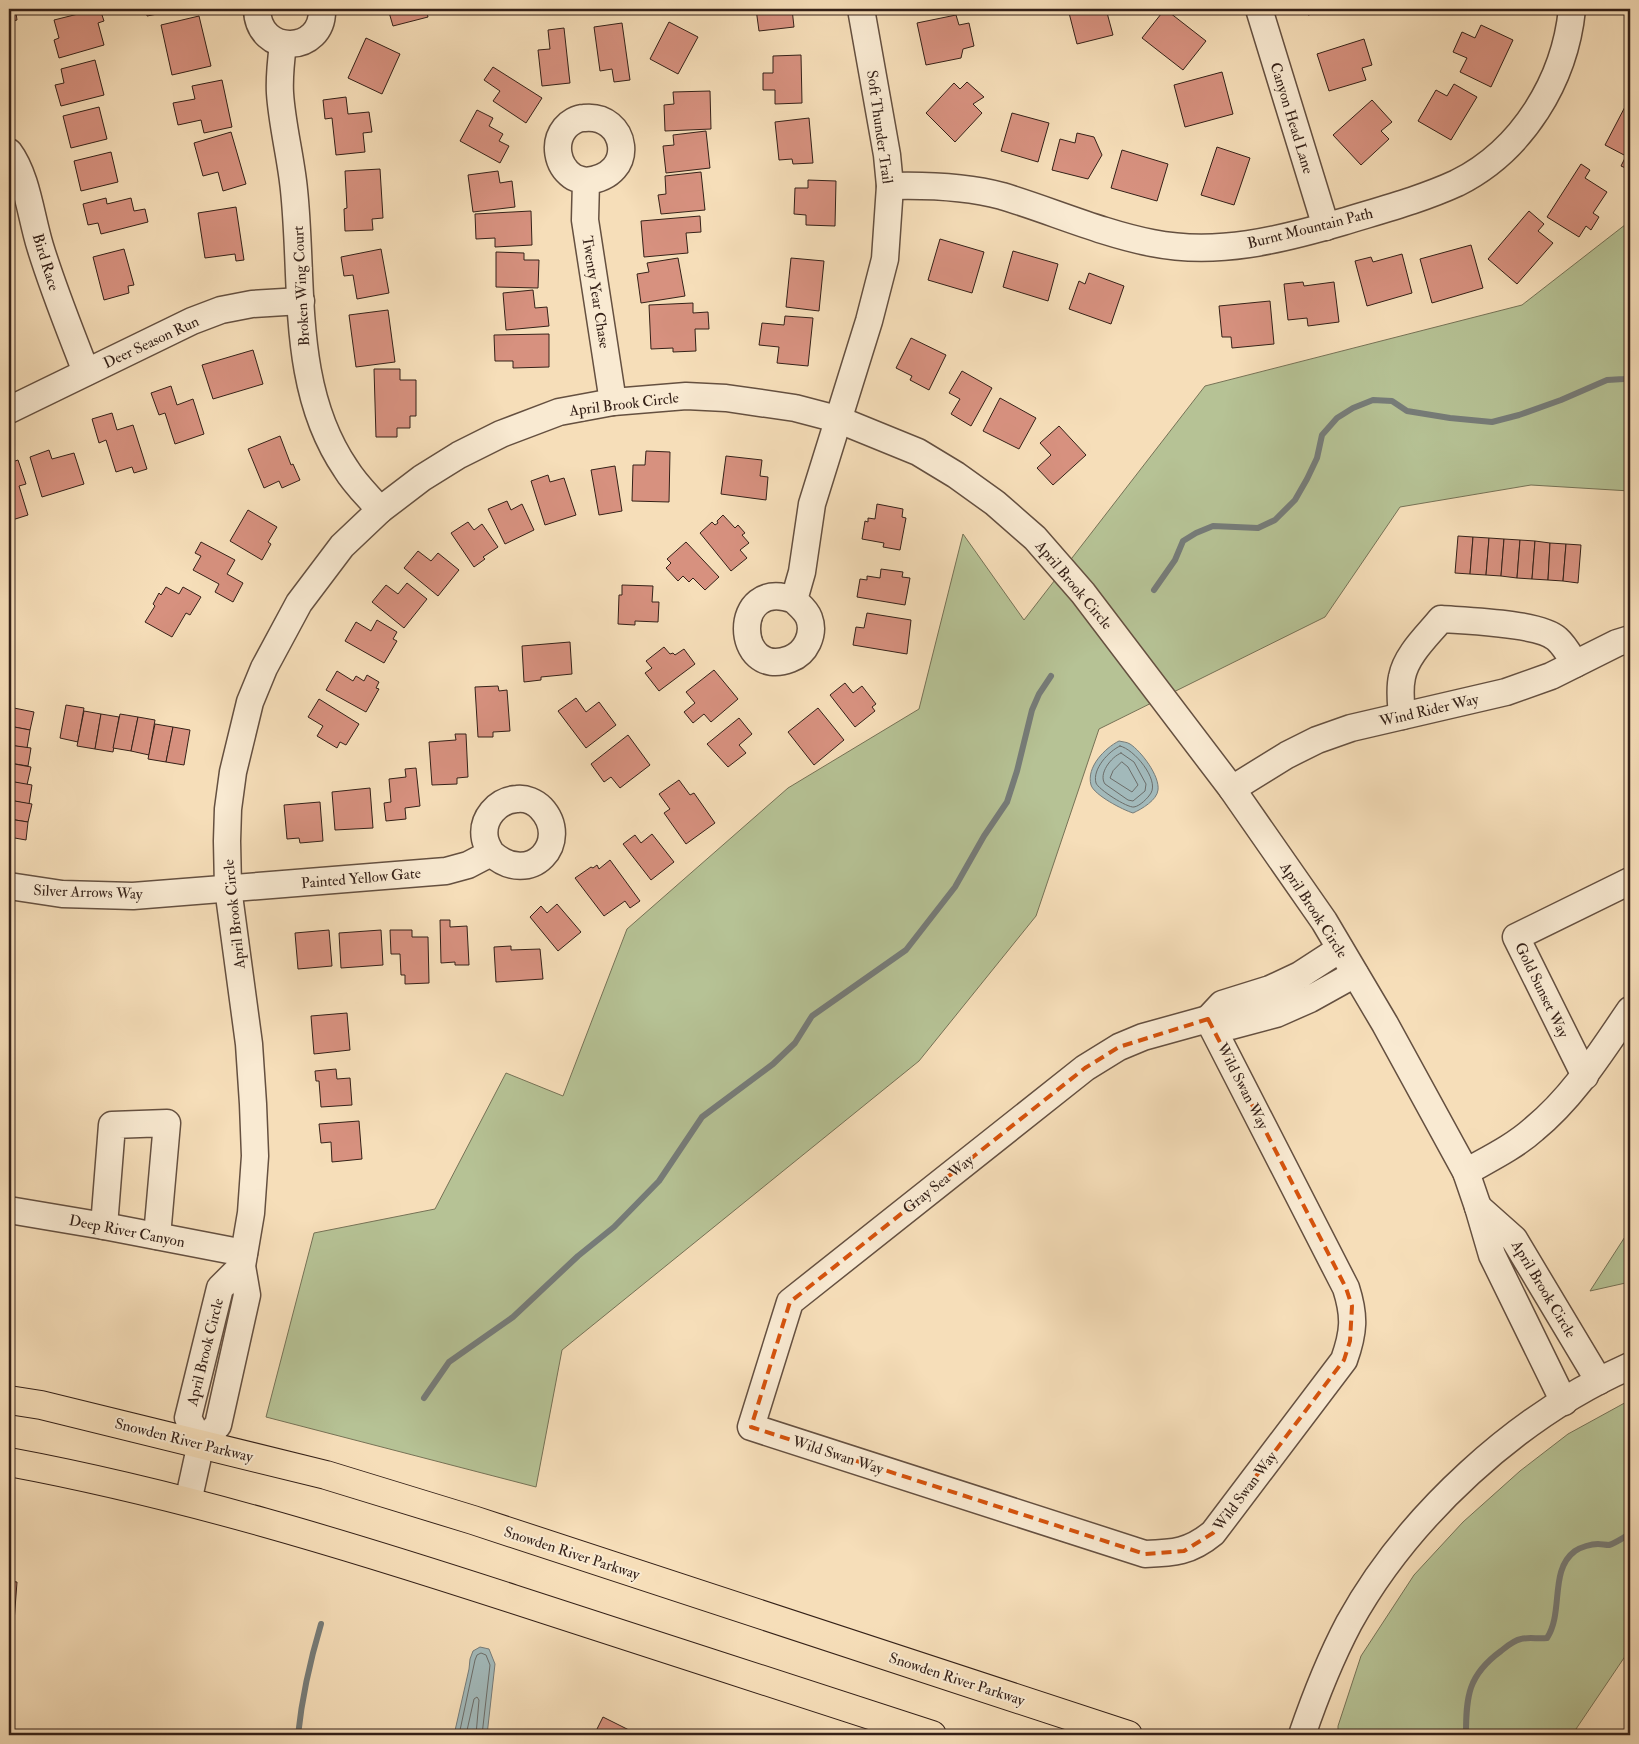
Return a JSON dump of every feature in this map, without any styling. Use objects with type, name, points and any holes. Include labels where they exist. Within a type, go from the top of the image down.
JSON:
[{"type":"main road","name":"Snowden River Parkway","points":[[9,1400],[41,1405],[326,1475],[473,1520],[1128,1735]]},
{"type":"main road","points":[[9,1462],[188,1502],[308,1534],[932,1735]]},
{"type":"street","points":[[257,9],[260,27],[269,37],[283,44],[296,44],[308,39],[316,31],[322,16],[322,9]]},
{"type":"street","name":"Soft Thunder Trail","points":[[794,600],[802,572],[812,504],[869,321],[885,259],[890,186],[882,123],[860,9]]},
{"type":"street","name":"Canyon Head Lane","points":[[1259,9],[1326,227]]},
{"type":"street","name":"Burnt Mountain Path","points":[[890,186],[921,186],[972,190],[1000,196],[1152,243],[1185,247],[1216,248],[1252,245],[1326,227],[1422,198],[1458,182],[1500,153],[1537,111],[1552,84],[1564,54],[1572,9]]},
{"type":"street","name":"Broken Wing Court","points":[[283,44],[280,66],[280,94],[294,191],[303,345],[309,379],[318,410],[331,442],[346,470],[380,510]]},
{"type":"street","name":"Bird Race","points":[[9,152],[14,158],[23,183],[39,243],[58,302],[86,372]]},
{"type":"street","name":"Twenty Year Chase","points":[[586,181],[585,220],[613,402]]},
{"type":"street","name":"Deer Season Run","points":[[9,410],[192,321],[221,310],[252,304],[301,301]]},
{"type":"street","name":"April Brook Circle","points":[[201,1443],[188,1418],[220,1288],[243,1259],[252,1212],[255,1156],[253,1104],[249,1044],[228,888],[228,809],[233,772],[250,702],[264,668],[299,603],[342,546],[380,510],[422,478],[459,455],[501,434],[559,412],[613,402],[686,396],[726,398],[795,408],[837,419],[918,452],[956,475],[995,503],[1035,538],[1083,593],[1232,789],[1324,921],[1385,1024],[1466,1172],[1492,1255],[1564,1402]]},
{"type":"street","points":[[1402,716],[1400,694],[1402,675],[1410,658],[1441,619],[1532,627],[1547,632],[1557,639],[1575,664]]},
{"type":"street","name":"Wind Rider Way","points":[[1232,789],[1287,755],[1316,740],[1351,728],[1506,692],[1551,676],[1617,643],[1630,639]]},
{"type":"street","name":"Painted Yellow Gate","points":[[228,888],[446,871],[468,865],[492,853]]},
{"type":"street","name":"Gold Sunset Way","points":[[1585,1076],[1516,937],[1630,881]]},
{"type":"street","name":"Silver Arrows Way","points":[[9,886],[25,890],[62,894],[132,896],[228,888]]},
{"type":"street","name":"Gray Sea Way","points":[[751,1427],[790,1302],[1085,1068],[1119,1047],[1143,1036],[1208,1019],[1222,1004],[1270,989],[1300,975],[1340,949]]},
{"type":"street","points":[[1208,1019],[1231,1026],[1276,1014],[1355,974]]},
{"type":"street","points":[[1466,1172],[1505,1150],[1534,1130],[1561,1104],[1585,1076],[1630,1010]]},
{"type":"street","name":"Wild Swan Way","points":[[751,1427],[1145,1554],[1184,1551],[1201,1543],[1213,1533],[1344,1360],[1350,1341],[1352,1306],[1346,1288],[1208,1019]]},
{"type":"street","points":[[104,1226],[112,1125],[167,1123],[157,1236]]},
{"type":"street","name":"April Brook Circle","points":[[1478,1206],[1514,1239],[1599,1381]]},
{"type":"street","name":"Deep River Canyon","points":[[9,1210],[157,1236],[243,1259]]},
{"type":"street","points":[[1302,1735],[1315,1698],[1350,1622],[1375,1583],[1439,1502],[1474,1469],[1526,1428],[1584,1389],[1630,1366]]},
{"type":"street","points":[[188,1502],[201,1443]]},
{"type":"highlighted area","points":[[1208,1019],[1346,1288],[1352,1306],[1350,1341],[1344,1360],[1213,1533],[1184,1551],[1145,1554],[751,1427],[790,1302],[1085,1068],[1119,1047]]},
{"type":"green space","points":[[1630,221],[1630,491],[1531,485],[1400,507],[1325,617],[1099,729],[1036,916],[919,1061],[562,1350],[536,1487],[266,1417],[314,1233],[435,1209],[506,1073],[563,1096],[627,929],[788,788],[919,709],[963,534],[1024,620],[1205,386],[1522,305]]},
{"type":"green space","points":[[1630,1229],[1630,1282],[1590,1291]]},
{"type":"green space","points":[[1630,1400],[1630,1649],[1574,1732],[1578,1735],[1338,1735],[1338,1726],[1361,1656],[1414,1575],[1463,1522],[1520,1471],[1568,1434]]},
{"type":"water","points":[[1119,741],[1129,743],[1139,752],[1149,764],[1158,784],[1157,794],[1152,801],[1133,813],[1097,793],[1091,785],[1090,778],[1094,765],[1108,748]]},
{"type":"water","points":[[480,1647],[489,1649],[495,1664],[487,1735],[454,1735],[470,1659],[473,1651]]},
{"type":"building","points":[[9,9],[34,9],[16,13],[17,20],[9,22]]},
{"type":"building","points":[[100,9],[104,21],[98,23],[104,45],[59,58],[54,40],[59,38],[54,20]]},
{"type":"building","points":[[146,9],[183,9],[147,16]]},
{"type":"building","points":[[388,9],[426,9],[428,17],[393,26]]},
{"type":"building","points":[[756,9],[792,9],[794,27],[759,31]]},
{"type":"building","points":[[1068,9],[1106,9],[1113,35],[1077,44]]},
{"type":"building","points":[[1165,9],[1206,41],[1183,70],[1142,38]]},
{"type":"building","points":[[1306,9],[1334,9],[1308,15]]},
{"type":"building","points":[[956,15],[959,25],[969,23],[974,46],[963,49],[961,58],[926,65],[917,23]]},
{"type":"building","points":[[199,16],[211,66],[172,75],[161,25]]},
{"type":"building","points":[[669,22],[698,37],[678,74],[650,59]]},
{"type":"building","points":[[622,23],[630,80],[614,82],[612,69],[600,71],[594,27]]},
{"type":"building","points":[[1481,25],[1513,40],[1491,87],[1460,72],[1467,58],[1453,52],[1462,32],[1475,38]]},
{"type":"building","points":[[564,28],[570,83],[542,86],[538,50],[550,49],[548,30]]},
{"type":"building","points":[[366,38],[400,54],[382,94],[348,78]]},
{"type":"building","points":[[1364,39],[1372,65],[1362,68],[1366,80],[1329,91],[1317,54]]},
{"type":"building","points":[[801,55],[802,103],[775,104],[775,90],[763,90],[763,73],[773,73],[773,56]]},
{"type":"building","points":[[95,60],[104,95],[61,106],[55,85],[64,83],[61,69]]},
{"type":"building","points":[[493,67],[542,98],[526,123],[493,101],[500,91],[484,80]]},
{"type":"building","points":[[1222,72],[1233,114],[1185,127],[1174,85]]},
{"type":"building","points":[[222,80],[232,127],[204,133],[201,120],[178,125],[173,103],[195,99],[192,86]]},
{"type":"building","points":[[967,82],[984,97],[973,104],[982,113],[955,142],[926,113],[954,83],[960,89]]},
{"type":"building","points":[[1454,84],[1477,97],[1451,140],[1418,121],[1436,90],[1447,96]]},
{"type":"building","points":[[710,91],[711,129],[665,131],[664,105],[674,104],[673,92]]},
{"type":"building","points":[[346,97],[348,114],[369,112],[372,132],[363,133],[365,152],[336,155],[332,118],[325,119],[323,100]]},
{"type":"building","points":[[1372,100],[1392,122],[1381,131],[1389,139],[1361,165],[1333,135]]},
{"type":"building","points":[[1627,103],[1630,105],[1630,170],[1621,166],[1626,156],[1605,145]]},
{"type":"building","points":[[99,107],[107,139],[71,148],[63,116]]},
{"type":"building","points":[[477,110],[493,118],[489,126],[503,134],[499,141],[509,146],[500,163],[460,141]]},
{"type":"building","points":[[1012,113],[1049,123],[1038,162],[1001,151]]},
{"type":"building","points":[[809,118],[813,163],[793,164],[792,159],[779,160],[775,122]]},
{"type":"building","points":[[706,131],[710,168],[666,173],[663,146],[674,145],[673,135]]},
{"type":"building","points":[[231,132],[246,184],[223,191],[218,172],[203,176],[194,143]]},
{"type":"building","points":[[1077,133],[1094,137],[1102,155],[1088,179],[1052,170],[1060,139],[1075,143]]},
{"type":"building","points":[[1217,147],[1250,158],[1234,205],[1201,195]]},
{"type":"building","points":[[1122,150],[1168,164],[1157,201],[1111,188]]},
{"type":"building","points":[[111,152],[118,182],[81,191],[74,161]]},
{"type":"building","points":[[1581,164],[1590,170],[1585,178],[1607,192],[1593,213],[1599,217],[1591,230],[1586,226],[1579,237],[1547,217]]},
{"type":"building","points":[[380,169],[383,218],[372,219],[373,230],[345,231],[344,209],[347,208],[345,171]]},
{"type":"building","points":[[498,171],[500,183],[512,181],[515,207],[473,212],[468,175]]},
{"type":"building","points":[[701,172],[705,210],[661,214],[658,195],[666,194],[665,176]]},
{"type":"building","points":[[808,180],[836,181],[835,226],[806,225],[806,215],[794,214],[795,188],[808,188]]},
{"type":"building","points":[[106,198],[107,204],[131,198],[134,211],[145,209],[148,222],[101,234],[98,223],[88,225],[83,204]]},
{"type":"building","points":[[236,207],[244,260],[236,261],[235,254],[205,258],[198,213]]},
{"type":"building","points":[[531,211],[532,245],[495,247],[495,238],[476,239],[475,214]]},
{"type":"building","points":[[1529,211],[1544,224],[1538,231],[1553,243],[1517,284],[1488,259]]},
{"type":"building","points":[[700,216],[701,232],[686,233],[688,253],[644,257],[641,221]]},
{"type":"building","points":[[940,239],[984,252],[972,293],[928,280]]},
{"type":"building","points":[[1471,245],[1483,288],[1432,303],[1420,259]]},
{"type":"building","points":[[124,249],[134,285],[128,286],[129,293],[104,300],[93,257]]},
{"type":"building","points":[[381,249],[389,293],[357,299],[353,275],[344,276],[341,257]]},
{"type":"building","points":[[1013,251],[1058,264],[1048,301],[1003,287]]},
{"type":"building","points":[[496,252],[524,253],[524,260],[539,260],[538,288],[496,287]]},
{"type":"building","points":[[1402,254],[1412,293],[1367,306],[1355,261],[1371,257],[1373,262]]},
{"type":"building","points":[[678,258],[685,296],[641,303],[637,274],[649,272],[647,263]]},
{"type":"building","points":[[791,258],[824,261],[819,311],[786,307]]},
{"type":"building","points":[[1089,273],[1124,286],[1111,324],[1069,309],[1079,281],[1085,284]]},
{"type":"building","points":[[1303,282],[1304,286],[1334,282],[1339,322],[1308,326],[1307,318],[1288,320],[1284,284]]},
{"type":"building","points":[[533,290],[535,308],[547,307],[549,326],[506,330],[503,293]]},
{"type":"building","points":[[1270,301],[1274,344],[1232,348],[1231,337],[1222,337],[1219,306]]},
{"type":"building","points":[[693,303],[693,313],[708,312],[709,329],[695,329],[696,351],[673,352],[673,348],[651,349],[649,305]]},
{"type":"building","points":[[388,310],[395,362],[356,367],[349,315]]},
{"type":"building","points":[[785,316],[813,318],[808,366],[777,363],[779,347],[759,345],[762,323],[784,325]]},
{"type":"building","points":[[549,334],[549,367],[513,368],[513,361],[495,361],[494,335]]},
{"type":"building","points":[[911,338],[946,355],[929,390],[910,380],[912,376],[896,368]]},
{"type":"building","points":[[253,350],[263,384],[213,399],[202,365]]},
{"type":"building","points":[[374,369],[400,369],[400,380],[416,380],[416,416],[410,416],[410,428],[397,428],[397,437],[376,437]]},
{"type":"building","points":[[962,371],[992,388],[971,426],[951,414],[960,399],[949,393]]},
{"type":"building","points":[[171,386],[177,405],[193,399],[204,434],[175,444],[165,413],[159,415],[151,393]]},
{"type":"building","points":[[1000,398],[1036,418],[1019,449],[983,431]]},
{"type":"building","points":[[112,413],[117,430],[133,425],[147,469],[134,473],[132,467],[116,472],[106,440],[99,443],[92,419]]},
{"type":"building","points":[[1059,426],[1086,455],[1053,485],[1037,468],[1051,455],[1040,443]]},
{"type":"building","points":[[280,436],[291,465],[293,464],[300,480],[282,488],[279,481],[264,488],[248,449]]},
{"type":"building","points":[[49,450],[52,459],[74,453],[84,484],[42,497],[30,457]]},
{"type":"building","points":[[646,451],[670,452],[669,502],[632,501],[633,465],[645,465]]},
{"type":"building","points":[[726,456],[762,460],[760,476],[768,477],[766,500],[721,494]]},
{"type":"building","points":[[18,460],[26,484],[19,486],[28,515],[9,521],[9,463]]},
{"type":"building","points":[[615,466],[622,511],[599,515],[591,470]]},
{"type":"building","points":[[548,475],[550,482],[564,478],[576,515],[545,525],[531,481]]},
{"type":"building","points":[[507,501],[511,510],[522,504],[534,530],[505,544],[488,509]]},
{"type":"building","points":[[877,504],[903,509],[902,517],[906,518],[900,550],[883,547],[884,543],[862,539],[865,521],[868,522],[868,518],[875,519]]},
{"type":"building","points":[[248,510],[277,527],[268,542],[271,544],[262,560],[230,541]]},
{"type":"building","points":[[723,515],[735,528],[738,525],[745,533],[742,535],[749,543],[740,550],[747,558],[731,571],[700,533],[712,522],[715,525],[718,523],[717,521]]},
{"type":"building","points":[[468,522],[474,530],[482,524],[498,547],[483,557],[485,559],[474,567],[451,533]]},
{"type":"building","points":[[1458,536],[1473,537],[1470,574],[1455,573]]},
{"type":"building","points":[[1473,537],[1489,538],[1486,575],[1470,574]]},
{"type":"building","points":[[1489,538],[1504,539],[1501,576],[1486,575]]},
{"type":"building","points":[[1504,539],[1520,540],[1517,578],[1501,576]]},
{"type":"building","points":[[1520,540],[1535,541],[1532,579],[1517,578]]},
{"type":"building","points":[[1535,541],[1550,543],[1548,580],[1532,579]]},
{"type":"building","points":[[201,542],[235,560],[227,574],[243,583],[233,602],[215,592],[219,584],[193,570],[201,556],[195,553]]},
{"type":"building","points":[[686,542],[719,577],[705,590],[693,578],[689,582],[683,576],[678,581],[666,568],[671,563],[667,559]]},
{"type":"building","points":[[1550,543],[1566,544],[1563,581],[1548,580]]},
{"type":"building","points":[[1566,544],[1581,545],[1578,583],[1563,581]]},
{"type":"building","points":[[418,551],[431,561],[438,553],[459,570],[438,596],[404,568]]},
{"type":"building","points":[[881,569],[903,572],[902,577],[910,578],[905,605],[857,597],[860,579],[867,580],[867,576],[880,578]]},
{"type":"building","points":[[407,583],[427,599],[404,628],[372,602],[386,585],[398,594]]},
{"type":"building","points":[[622,585],[653,586],[652,602],[659,602],[658,622],[635,621],[635,625],[618,624],[619,595],[622,595]]},
{"type":"building","points":[[166,587],[179,594],[183,587],[201,597],[190,615],[186,613],[172,637],[145,622],[155,606],[153,604],[159,593],[161,595]]},
{"type":"building","points":[[867,613],[911,620],[907,654],[853,645],[856,627],[864,628]]},
{"type":"building","points":[[377,620],[397,632],[393,639],[397,641],[384,663],[345,641],[356,622],[371,631]]},
{"type":"building","points":[[570,642],[572,674],[541,677],[541,680],[524,682],[522,646]]},
{"type":"building","points":[[664,647],[670,654],[673,653],[675,655],[684,649],[695,664],[659,691],[645,673],[652,668],[646,661]]},
{"type":"building","points":[[714,670],[738,699],[711,722],[704,714],[693,723],[684,712],[695,703],[686,692]]},
{"type":"building","points":[[337,671],[353,681],[356,676],[364,681],[367,675],[379,682],[376,688],[379,689],[366,712],[326,690]]},
{"type":"building","points":[[845,683],[853,693],[862,686],[876,704],[872,707],[875,711],[855,727],[830,695]]},
{"type":"building","points":[[498,686],[499,691],[507,690],[510,731],[493,732],[493,737],[478,737],[475,687]]},
{"type":"building","points":[[576,698],[586,712],[599,702],[616,725],[586,748],[558,711]]},
{"type":"building","points":[[319,699],[359,724],[346,745],[340,742],[337,748],[317,736],[323,726],[308,717]]},
{"type":"building","points":[[66,705],[84,708],[78,742],[60,738]]},
{"type":"building","points":[[9,707],[34,712],[30,730],[9,726]]},
{"type":"building","points":[[818,708],[844,740],[814,765],[788,732]]},
{"type":"building","points":[[84,711],[101,714],[95,749],[77,746]]},
{"type":"building","points":[[101,714],[119,717],[113,752],[95,749]]},
{"type":"building","points":[[120,714],[138,717],[131,751],[113,748]]},
{"type":"building","points":[[138,717],[155,720],[149,755],[131,751]]},
{"type":"building","points":[[739,718],[752,734],[739,745],[746,753],[728,767],[707,744]]},
{"type":"building","points":[[155,724],[173,727],[166,762],[148,759]]},
{"type":"building","points":[[9,726],[30,730],[27,748],[9,745]]},
{"type":"building","points":[[173,727],[190,730],[184,765],[166,762]]},
{"type":"building","points":[[455,734],[466,734],[468,777],[457,778],[457,784],[432,785],[429,742],[456,740]]},
{"type":"building","points":[[628,735],[650,765],[620,788],[611,777],[604,782],[591,764]]},
{"type":"building","points":[[9,745],[31,748],[28,766],[9,763]]},
{"type":"building","points":[[9,763],[31,767],[27,785],[9,781]]},
{"type":"building","points":[[416,768],[420,806],[405,808],[406,819],[386,821],[384,803],[391,802],[389,779],[406,777],[405,769]]},
{"type":"building","points":[[679,780],[690,795],[694,793],[715,823],[686,844],[664,813],[670,809],[659,794]]},
{"type":"building","points":[[9,781],[32,785],[29,804],[9,800]]},
{"type":"building","points":[[370,788],[373,828],[335,830],[332,792]]},
{"type":"building","points":[[9,800],[32,804],[28,822],[9,819]]},
{"type":"building","points":[[320,802],[323,841],[300,843],[299,838],[287,839],[284,805]]},
{"type":"building","points":[[9,819],[28,822],[26,840],[9,837]]},
{"type":"building","points":[[652,834],[674,862],[651,880],[623,844],[635,835],[641,843]]},
{"type":"building","points":[[610,860],[640,901],[630,908],[625,901],[604,916],[575,878],[591,867],[593,868],[597,865],[599,869]]},
{"type":"building","points":[[557,904],[581,932],[558,951],[530,917],[541,906],[547,913]]},
{"type":"building","points":[[440,920],[450,920],[450,927],[467,926],[469,965],[455,965],[455,962],[441,963]]},
{"type":"building","points":[[329,930],[332,966],[298,969],[295,933]]},
{"type":"building","points":[[381,930],[383,965],[341,968],[339,933]]},
{"type":"building","points":[[390,930],[412,930],[412,937],[428,937],[429,983],[405,984],[405,975],[401,975],[400,954],[391,954]]},
{"type":"building","points":[[511,946],[511,950],[540,949],[543,979],[496,982],[494,947]]},
{"type":"building","points":[[347,1013],[350,1050],[314,1054],[311,1016]]},
{"type":"building","points":[[336,1069],[337,1079],[350,1078],[352,1105],[321,1107],[319,1081],[316,1081],[315,1071]]},
{"type":"building","points":[[359,1121],[362,1159],[332,1162],[331,1142],[321,1143],[319,1124]]},
{"type":"building","points":[[9,1581],[17,1582],[12,1649],[9,1649]]},
{"type":"building","points":[[603,1717],[639,1735],[594,1735]]},
{"type":"waterway","points":[[1154,590],[1175,560],[1183,541],[1196,533],[1213,526],[1258,528],[1275,520],[1295,500],[1307,479],[1317,458],[1322,435],[1337,418],[1353,408],[1373,400],[1392,401],[1407,411],[1492,422],[1519,415],[1561,400],[1607,380],[1630,377]]},
{"type":"waterway","points":[[424,1398],[449,1362],[513,1317],[578,1256],[614,1227],[659,1181],[702,1117],[773,1064],[795,1043],[812,1016],[906,950],[955,887],[984,836],[1007,802],[1017,771],[1032,710],[1039,694],[1051,676]]},
{"type":"waterway","points":[[1466,1735],[1468,1698],[1475,1678],[1482,1669],[1490,1660],[1516,1641],[1526,1638],[1547,1638],[1555,1616],[1559,1580],[1567,1559],[1575,1551],[1583,1547],[1595,1544],[1609,1545],[1630,1534]]},
{"type":"waterway","points":[[298,1735],[307,1679],[321,1624]]}]
